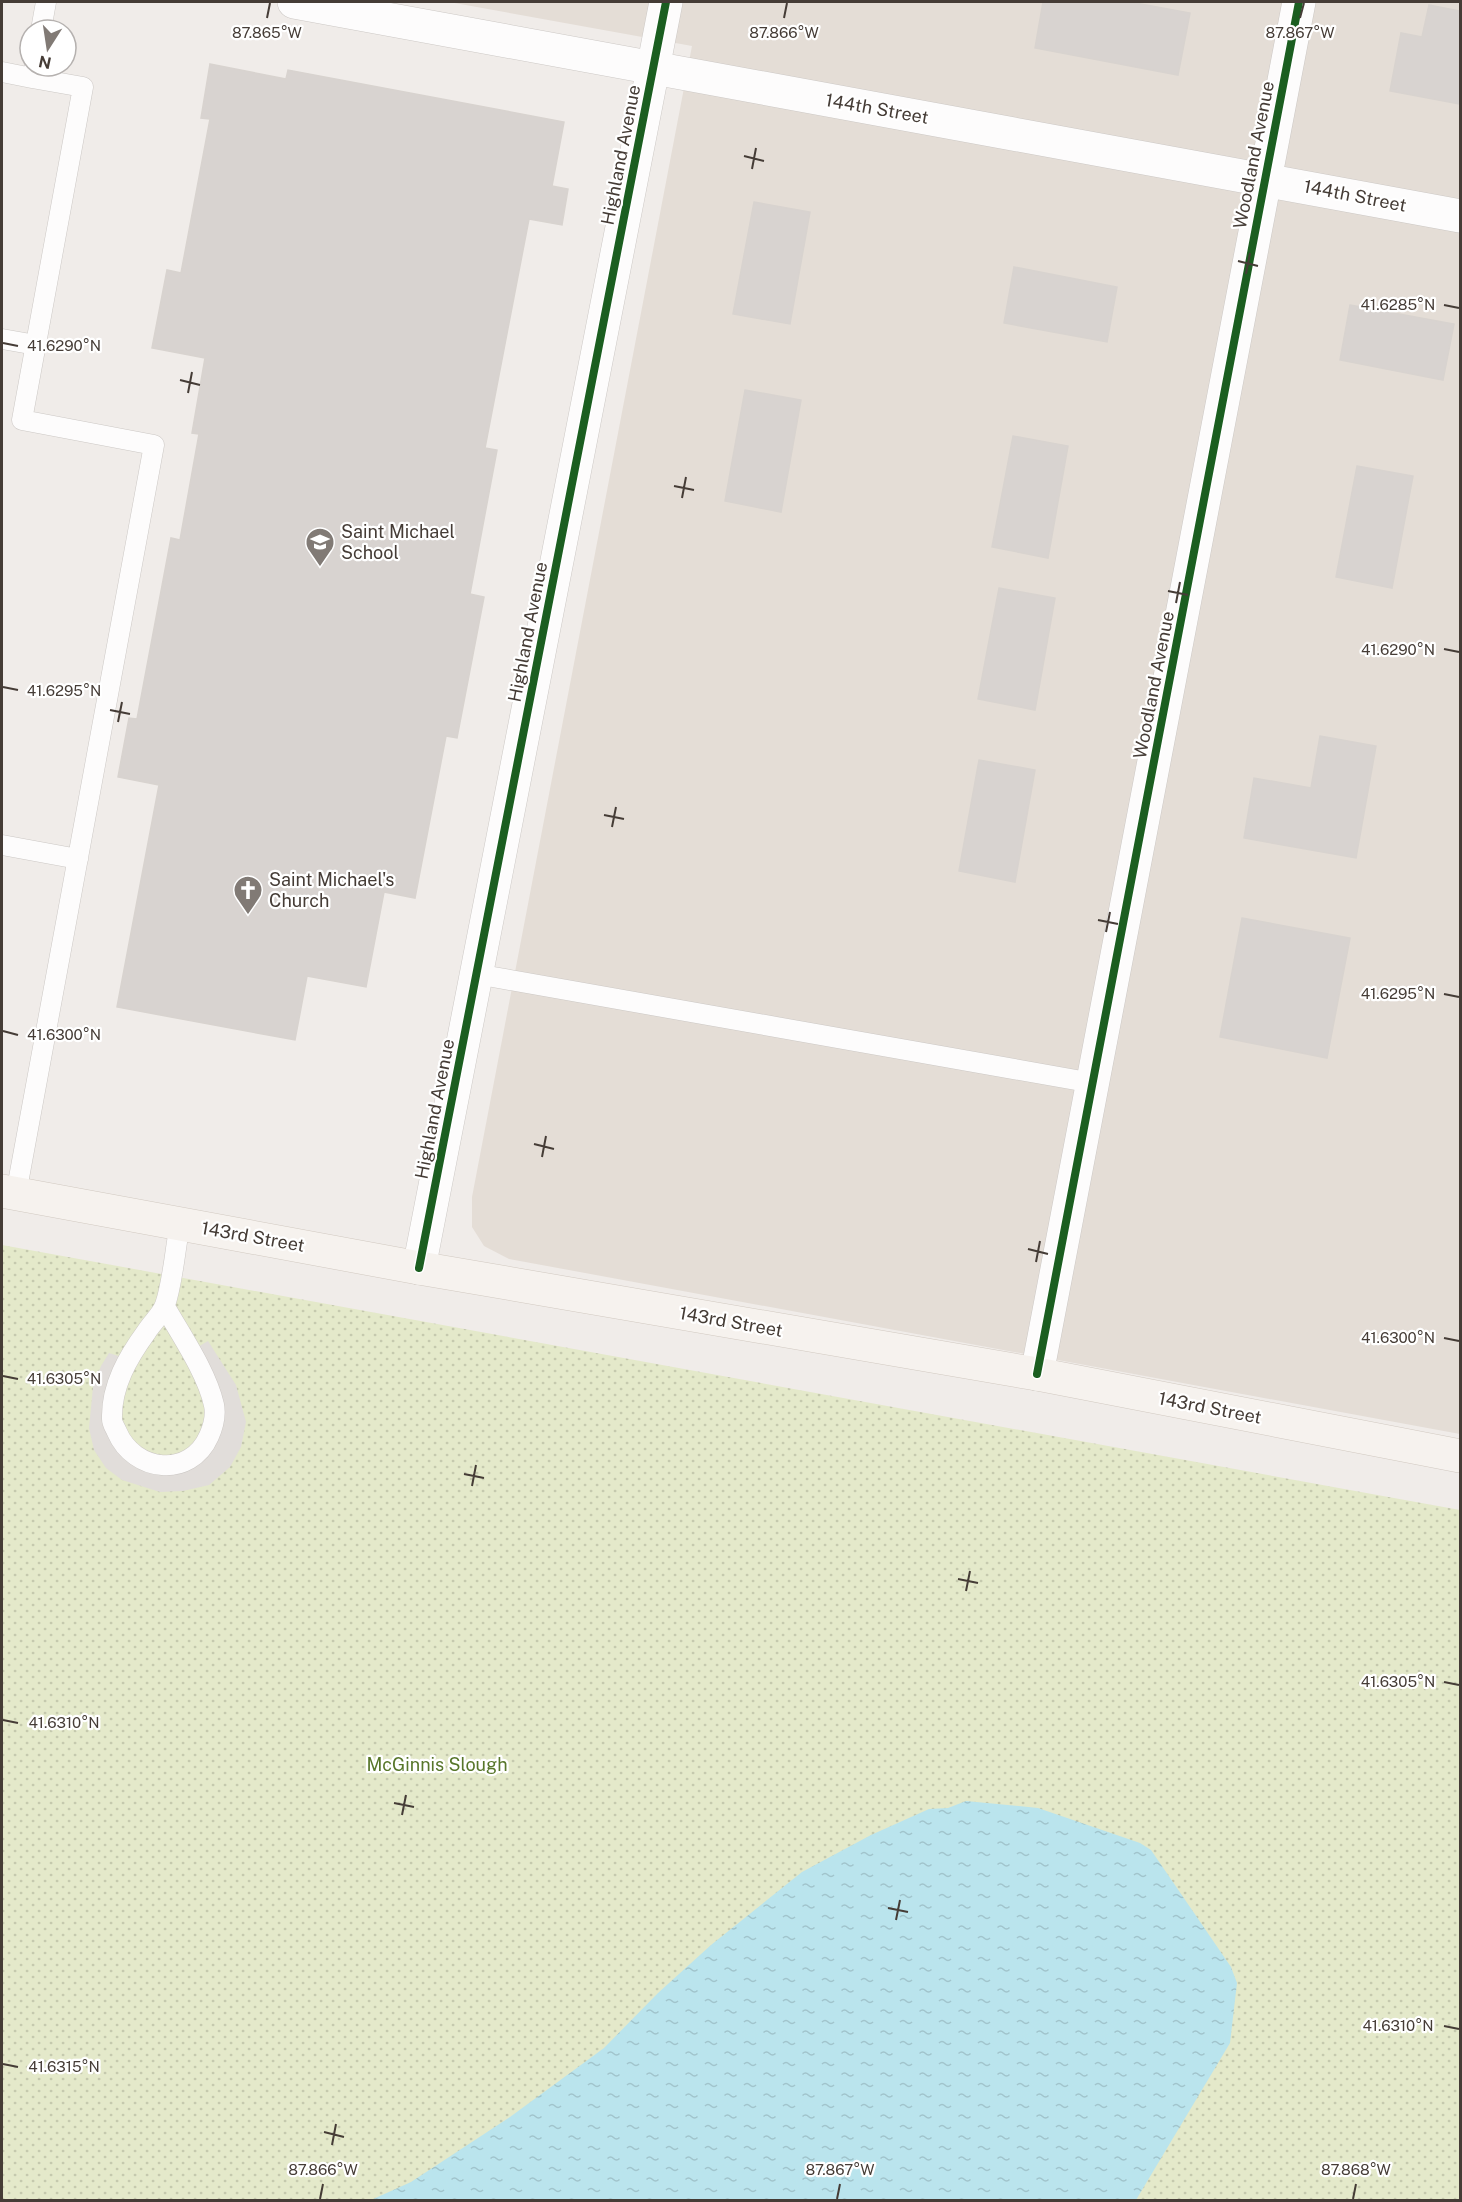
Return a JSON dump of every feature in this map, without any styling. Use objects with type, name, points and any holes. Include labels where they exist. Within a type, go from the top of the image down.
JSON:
[{"type":"main road","name":"143rd Street","points":[[9,1193],[419,1268],[1037,1374],[1461,1456]]},
{"type":"street","name":"144th Street","points":[[294,2],[1461,216]]},
{"type":"street","name":"Highland Avenue","points":[[419,1268],[666,2]]},
{"type":"street","name":"Woodland Avenue","points":[[1037,1374],[1299,2]]},
{"type":"lane","points":[[43,18],[46,2]]},
{"type":"lane","points":[[2,72],[18,72]]},
{"type":"lane","points":[[9,1193],[78,859],[154,445],[22,420],[83,87],[54,78]]},
{"type":"lane","points":[[2,339],[36,345]]},
{"type":"lane","points":[[2,845],[78,859]]},
{"type":"lane","points":[[476,974],[1093,1083]]},
{"type":"lane","points":[[165,1307],[191,1351],[214,1406],[213,1426],[207,1441],[198,1454],[175,1465],[153,1463],[138,1457],[122,1443],[112,1422],[114,1394],[128,1359],[165,1307],[180,1224]]},
{"type":"shaded area","points":[[449,2],[1460,2],[1460,1434],[509,1259],[484,1246],[472,1227],[472,1197],[692,46]]},
{"type":"shaded area","points":[[208,1341],[236,1385],[246,1422],[241,1447],[230,1467],[209,1485],[183,1491],[160,1492],[122,1480],[106,1468],[94,1450],[89,1428],[93,1387],[109,1353],[128,1359],[114,1394],[122,1443],[175,1465],[213,1426],[191,1351]]},
{"type":"green space","name":"McGinnis Slough","points":[[2,1245],[1460,1510],[1460,2200],[2,2200]]},
{"type":"water","points":[[966,1801],[1038,1808],[1140,1843],[1151,1850],[1231,1967],[1237,1983],[1230,2043],[1136,2200],[371,2200],[411,2182],[510,2117],[604,2048],[658,1993],[711,1945],[802,1872],[871,1835],[929,1809],[948,1808]]},
{"type":"building","points":[[1043,2],[1130,2],[1190,13],[1178,75],[1035,48]]},
{"type":"building","points":[[1429,5],[1460,11],[1460,104],[1390,91],[1401,33],[1422,37]]},
{"type":"building","name":"Saint Michael School","points":[[210,64],[286,79],[288,70],[564,122],[552,186],[568,189],[562,225],[529,219],[485,448],[497,450],[470,594],[484,597],[457,738],[446,736],[415,898],[384,892],[366,987],[307,976],[295,1040],[117,1007],[159,785],[118,777],[129,718],[137,719],[171,538],[180,540],[199,434],[192,433],[205,358],[152,348],[167,270],[181,273],[210,119],[201,118]]},
{"type":"building","points":[[754,202],[810,212],[790,324],[733,314]]},
{"type":"building","points":[[1014,267],[1117,287],[1107,342],[1004,323]]},
{"type":"building","points":[[1350,305],[1454,324],[1443,380],[1340,360]]},
{"type":"building","points":[[745,390],[801,400],[781,512],[725,501]]},
{"type":"building","points":[[1013,436],[1068,446],[1048,558],[992,547]]},
{"type":"building","points":[[1357,466],[1413,476],[1392,588],[1336,577]]},
{"type":"building","points":[[999,588],[1055,598],[1035,710],[978,699]]},
{"type":"building","points":[[1320,736],[1376,746],[1356,858],[1244,838],[1254,778],[1311,788]]},
{"type":"building","points":[[979,760],[1035,770],[1015,882],[959,871]]},
{"type":"building","points":[[1242,918],[1350,938],[1327,1058],[1220,1037]]},
{"type":"cycle path","points":[[419,1268],[666,2]]},
{"type":"cycle path","points":[[1037,1374],[1299,2]]},
{"type":"place","name":"Saint Michael School","points":[[320,568]]},
{"type":"place","name":"Saint Michael's Church","points":[[248,916]]}]
